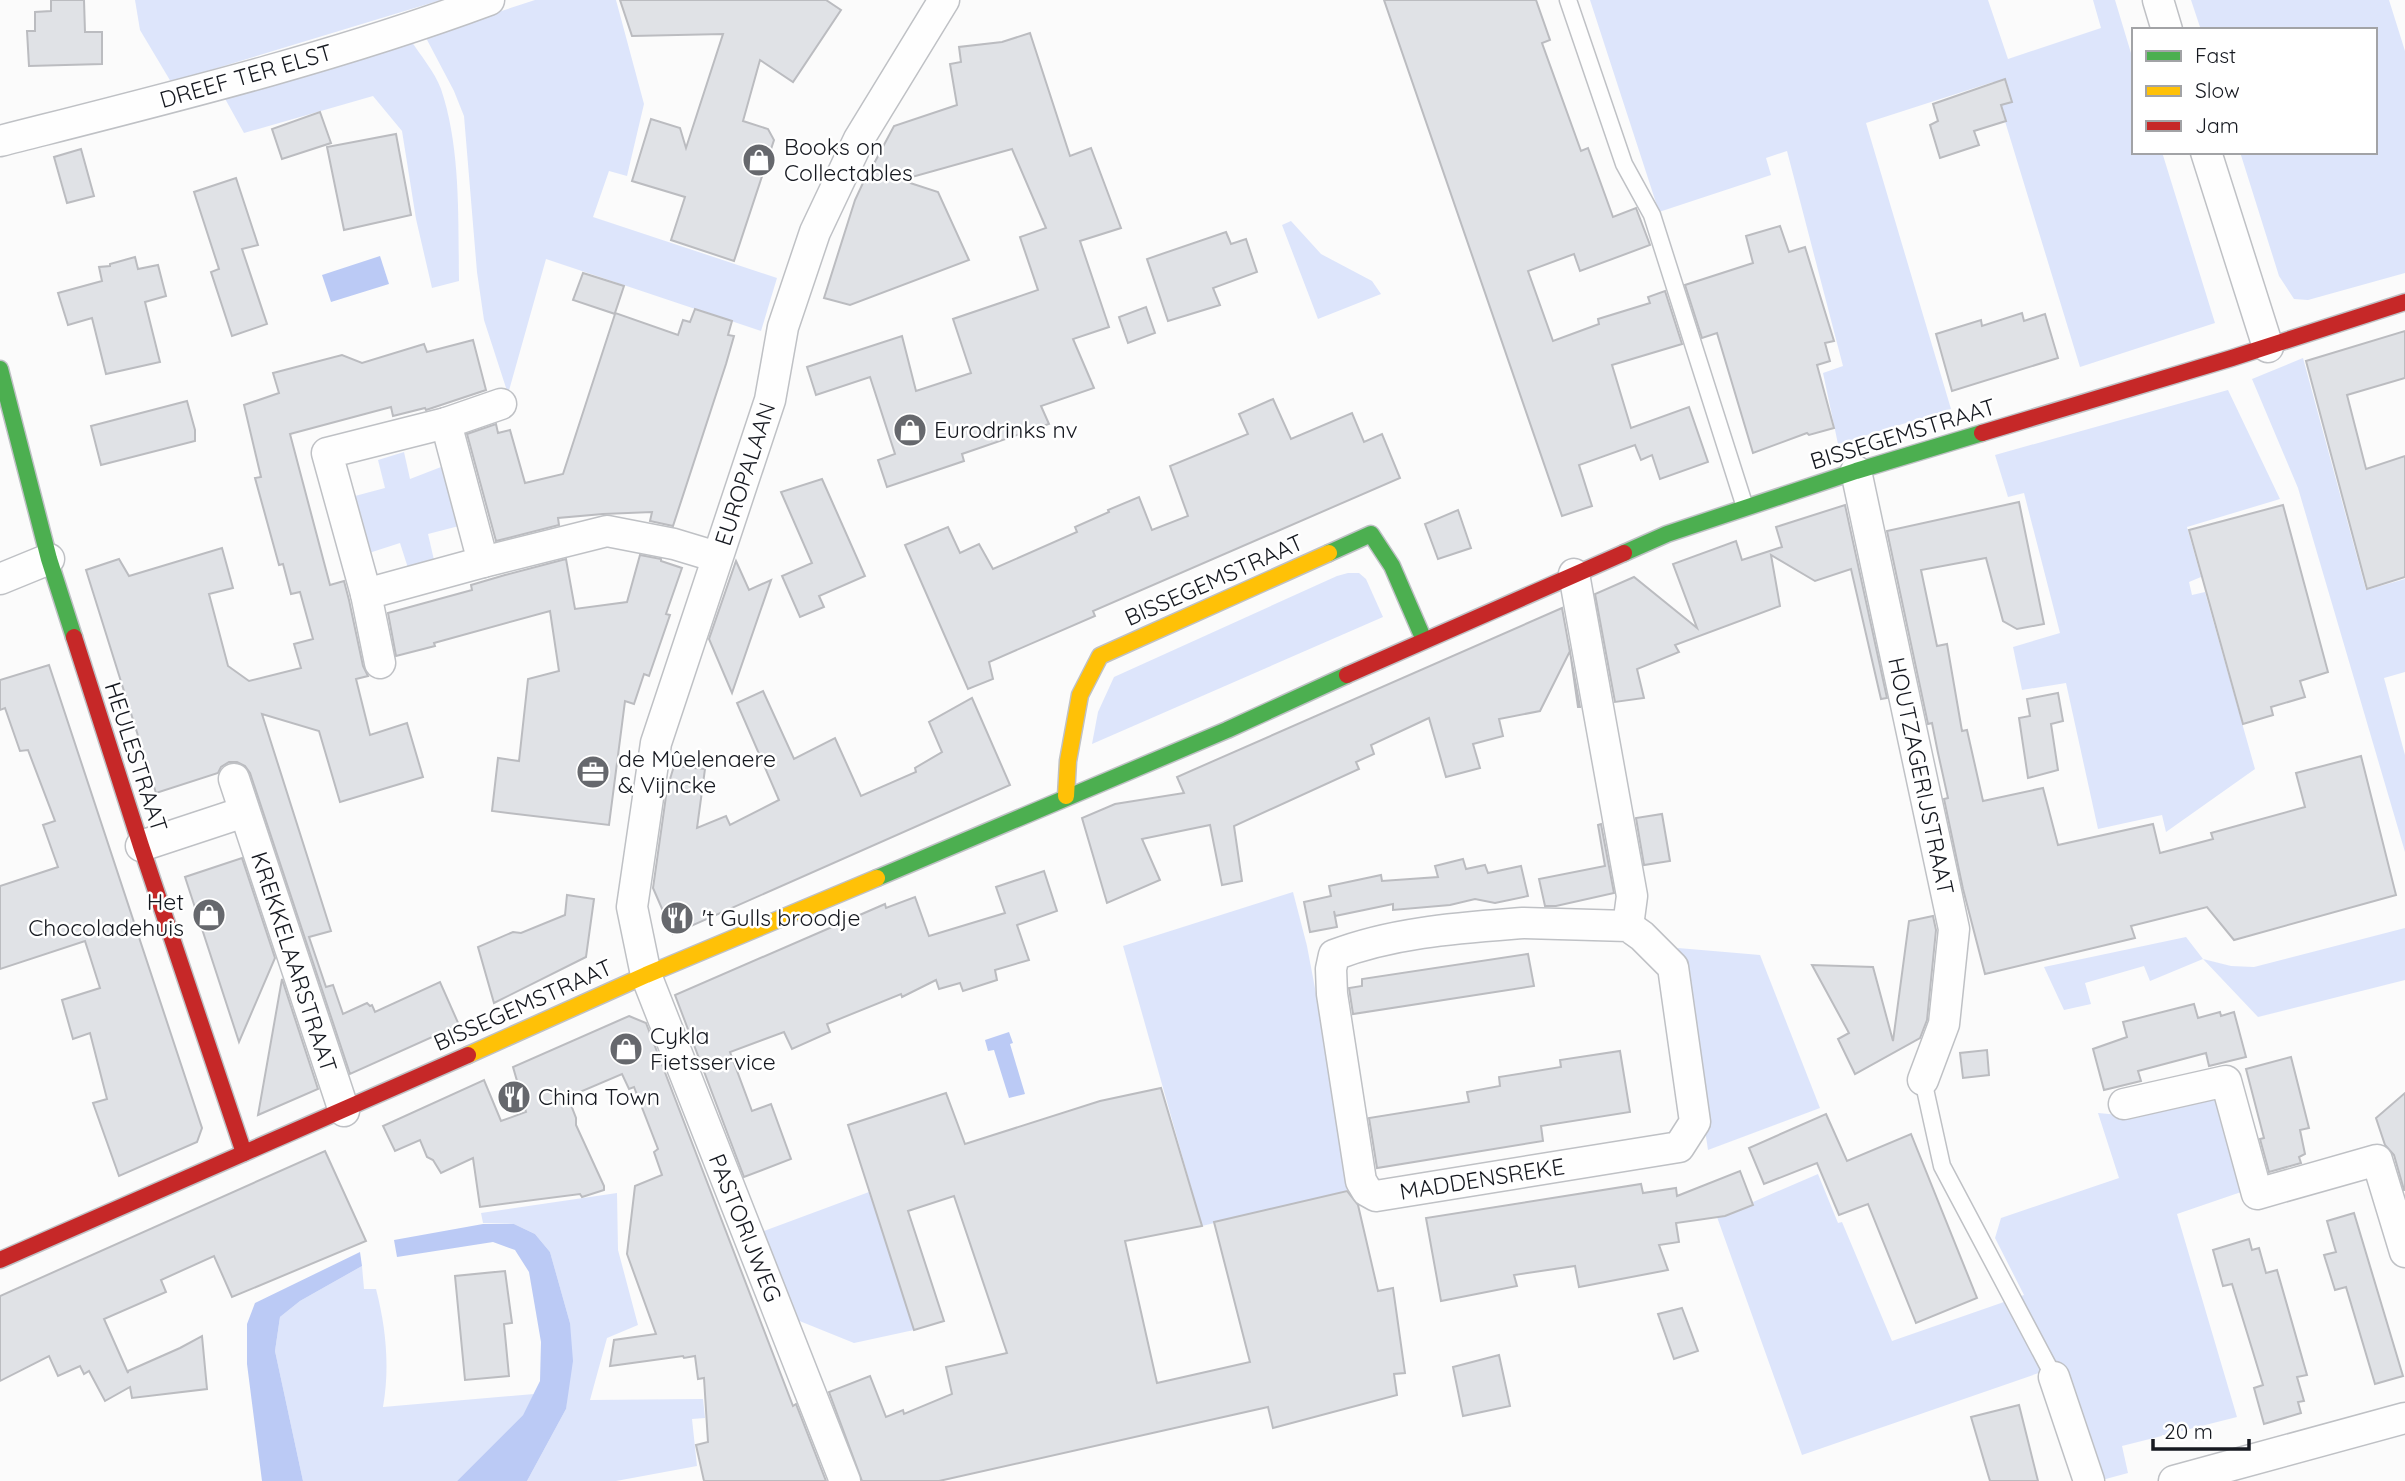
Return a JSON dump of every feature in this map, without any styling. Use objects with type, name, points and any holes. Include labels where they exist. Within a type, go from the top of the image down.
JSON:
[{"type":"street","name":"DREEF TER ELST","points":[[0,141],[191,93],[412,29],[489,0]]},
{"type":"street","name":"EUROPALAAN","points":[[646,975],[632,907],[656,743],[770,400],[783,327],[815,232],[859,139],[944,0]]},
{"type":"street","points":[[2158,0],[2166,28]]},
{"type":"street","points":[[2207,154],[2267,347]]},
{"type":"street","name":"BISSEGEMSTRAAT","points":[[0,1260],[344,1111],[646,975],[1227,730],[1667,534],[1856,471],[2267,347],[2405,302]]},
{"type":"street","name":"HEULESTRAAT","points":[[0,369],[49,559],[141,846],[244,1153]]},
{"type":"street","points":[[380,663],[366,594],[327,453],[446,423],[501,404]]},
{"type":"street","points":[[446,423],[483,562]]},
{"type":"street","name":"HOUTZAGERIJSTRAAT","points":[[1856,471],[1954,929],[1944,1024],[1923,1080]]},
{"type":"street","points":[[366,594],[607,531],[674,544],[717,557]]},
{"type":"street","name":"BISSEGEMSTRAAT","points":[[1066,796],[1068,761],[1080,695],[1100,656],[1371,534],[1392,566],[1424,640]]},
{"type":"street","points":[[0,579],[49,559]]},
{"type":"street","points":[[1574,574],[1632,896],[1628,926]]},
{"type":"street","name":"KREKKELAARSTRAAT","points":[[234,779],[344,1111]]},
{"type":"street","points":[[141,846],[244,812]]},
{"type":"street","name":"MADDENSREKE","points":[[1523,923],[1628,926],[1673,967],[1695,1122],[1679,1147],[1376,1196],[1367,1191],[1361,1181],[1332,994],[1331,969],[1334,955],[1365,943],[1444,930],[1523,923]]},
{"type":"street","name":"PASTORIJWEG","points":[[646,975],[845,1481]]},
{"type":"street","points":[[2124,1104],[2226,1081],[2257,1194],[2377,1160],[2405,1252]]},
{"type":"street","points":[[2054,1377],[2089,1481]]},
{"type":"street","points":[[2174,1481],[2405,1418]]},
{"type":"lane","points":[[1567,0],[1623,164],[1651,215],[1745,507]]},
{"type":"lane","points":[[1923,1080],[1942,1166],[2054,1377]]},
{"type":"shaded area","points":[[135,0],[441,0],[171,82],[140,30]]},
{"type":"shaded area","points":[[535,0],[616,0],[644,104],[627,176],[609,171],[593,217],[777,278],[761,331],[546,259],[508,394],[484,320],[477,272],[464,116],[425,36]]},
{"type":"shaded area","points":[[1590,0],[1988,0],[2008,59],[2101,28],[2093,0],[2115,0],[2132,56],[2132,154],[2163,154],[2215,323],[2080,367],[1993,82],[1866,123],[1951,409],[1838,444],[1823,373],[1843,366],[1787,151],[1766,158],[1771,175],[1659,212]]},
{"type":"shaded area","points":[[2191,0],[2389,0],[2405,51],[2405,273],[2308,300],[2294,299],[2279,276],[2241,154],[2377,154],[2377,28],[2200,28]]},
{"type":"shaded area","points":[[410,39],[441,89],[455,159],[459,281],[432,288],[416,219],[402,131],[373,96],[244,133],[223,95]]},
{"type":"shaded area","points":[[1291,221],[1321,254],[1372,281],[1381,294],[1318,319],[1282,225]]},
{"type":"shaded area","points":[[2303,358],[2366,590],[2405,579],[2405,672],[2384,678],[2405,755],[2405,852],[2298,488],[2252,379]]},
{"type":"shaded area","points":[[2228,390],[2280,499],[2187,527],[2201,577],[2189,582],[2192,595],[2205,592],[2255,769],[2166,832],[2162,815],[2098,829],[2066,683],[2022,690],[2013,647],[2060,633],[2024,493],[2008,497],[1995,455]]},
{"type":"shaded area","points":[[404,452],[410,479],[441,467],[459,526],[428,534],[434,560],[408,568],[400,543],[369,553],[355,496],[385,488],[378,460]]},
{"type":"shaded area","points":[[1348,573],[1359,573],[1366,579],[1383,617],[1092,744],[1098,712],[1114,677]]},
{"type":"shaded area","points":[[1293,892],[1307,946],[1353,1189],[1202,1226],[1123,946]]},
{"type":"shaded area","points":[[2405,928],[2405,980],[2258,1017],[2203,959],[2231,966],[2254,967]]},
{"type":"shaded area","points":[[2186,937],[2203,959],[2150,981],[2144,966],[2085,983],[2091,1004],[2064,1010],[2044,967]]},
{"type":"shaded area","points":[[1678,948],[1760,955],[1820,1108],[1708,1150]]},
{"type":"shaded area","points":[[2221,1090],[2247,1190],[2177,1214],[2237,1417],[2122,1446],[2128,1473],[2102,1480],[2059,1366],[1802,1455],[1717,1217],[1754,1205],[1753,1202],[1818,1174],[1838,1223],[1842,1222],[1892,1341],[2024,1295],[1995,1238],[2001,1218],[2119,1178],[2098,1113],[2120,1115]]},
{"type":"shaded area","points":[[869,1192],[914,1330],[854,1343],[797,1320],[764,1231]]},
{"type":"shaded area","points":[[617,1193],[618,1250],[638,1325],[607,1338],[590,1400],[703,1399],[705,1418],[692,1419],[697,1466],[616,1481],[527,1481],[566,1409],[570,1323],[550,1252],[535,1234],[514,1224],[483,1223],[481,1213]]},
{"type":"shaded area","points":[[362,1266],[364,1289],[376,1289],[382,1318],[386,1348],[383,1407],[534,1394],[523,1415],[457,1481],[303,1481],[275,1351],[280,1317],[300,1301]]},
{"type":"water","points":[[380,256],[389,284],[331,302],[322,275]]},
{"type":"water","points":[[1009,1032],[1025,1094],[1009,1098],[994,1050],[988,1051],[985,1040]]},
{"type":"water","points":[[483,1224],[514,1224],[535,1234],[550,1252],[570,1323],[573,1361],[566,1409],[527,1481],[457,1481],[523,1415],[540,1381],[541,1342],[529,1272],[515,1250],[493,1242],[397,1257],[394,1240]]},
{"type":"water","points":[[360,1252],[362,1266],[300,1301],[280,1317],[275,1351],[303,1481],[262,1481],[247,1364],[247,1324],[255,1303]]},
{"type":"building","points":[[51,0],[84,0],[85,32],[102,32],[102,64],[29,66],[27,31],[35,31],[35,12],[51,11]]},
{"type":"building","points":[[620,0],[826,0],[841,10],[793,82],[760,60],[743,121],[768,129],[774,140],[734,261],[671,240],[685,197],[632,181],[651,119],[680,128],[686,148],[723,34],[632,36]]},
{"type":"building","points":[[1384,0],[1536,0],[1550,40],[1542,43],[1581,151],[1588,148],[1613,217],[1636,208],[1650,245],[1580,271],[1574,254],[1528,271],[1553,341],[1599,324],[1598,319],[1650,303],[1648,297],[1665,291],[1682,344],[1612,365],[1631,428],[1689,407],[1708,462],[1660,479],[1652,455],[1641,460],[1635,445],[1579,465],[1592,506],[1562,516]]},
{"type":"building","points":[[1030,33],[1070,156],[1091,148],[1121,228],[1080,241],[1109,327],[1073,339],[1094,388],[1041,406],[1049,424],[962,454],[964,461],[887,487],[878,460],[895,454],[870,377],[816,395],[807,367],[902,336],[916,391],[971,373],[953,319],[1038,290],[1020,237],[1046,228],[1012,149],[901,180],[938,192],[969,260],[850,305],[824,298],[855,200],[894,126],[957,105],[950,64],[961,62],[959,47],[1002,42]]},
{"type":"building","points":[[2005,79],[2012,102],[2001,105],[2006,121],[1974,131],[1979,145],[1940,158],[1930,125],[1938,121],[1933,104]]},
{"type":"building","points":[[320,112],[331,143],[282,159],[272,129]]},
{"type":"building","points":[[396,134],[411,215],[344,230],[327,147]]},
{"type":"building","points":[[81,149],[94,196],[67,203],[54,157]]},
{"type":"building","points":[[236,178],[258,245],[242,249],[267,324],[232,336],[211,272],[219,269],[194,192]]},
{"type":"building","points":[[1780,226],[1789,252],[1805,247],[1834,341],[1825,343],[1830,361],[1817,365],[1834,428],[1809,435],[1807,433],[1753,453],[1717,333],[1702,338],[1685,285],[1753,263],[1746,236]]},
{"type":"building","points":[[1226,232],[1231,244],[1246,239],[1257,272],[1213,288],[1220,305],[1168,321],[1147,259]]},
{"type":"building","points":[[135,257],[138,269],[158,265],[166,296],[145,302],[160,362],[106,374],[92,318],[68,325],[58,293],[102,281],[99,267]]},
{"type":"building","points":[[583,273],[624,286],[615,313],[678,335],[683,320],[690,322],[695,309],[732,321],[728,335],[734,336],[726,364],[673,526],[650,521],[652,512],[603,514],[558,518],[559,525],[496,541],[467,434],[496,424],[498,433],[510,430],[525,483],[563,474],[615,314],[573,300]]},
{"type":"building","points":[[1146,307],[1155,333],[1128,343],[1119,317]]},
{"type":"building","points":[[2022,313],[2024,321],[2045,314],[2058,358],[1952,391],[1936,334],[1981,320],[1982,326]]},
{"type":"building","points":[[2405,331],[2405,378],[2347,395],[2366,469],[2405,456],[2405,577],[2367,589],[2306,361]]},
{"type":"building","points":[[473,340],[486,390],[426,410],[425,408],[393,416],[391,407],[290,434],[330,585],[344,581],[363,666],[368,676],[356,679],[370,735],[407,723],[423,777],[340,802],[319,731],[262,714],[331,931],[309,937],[326,987],[333,985],[343,1014],[367,1003],[372,1005],[375,1012],[440,982],[459,1025],[350,1074],[250,773],[245,766],[229,762],[221,767],[218,773],[156,793],[86,570],[119,559],[129,576],[222,548],[233,588],[209,594],[228,666],[249,681],[301,668],[294,644],[313,639],[300,592],[291,594],[283,564],[279,565],[255,478],[261,477],[244,405],[279,393],[273,373],[342,355],[362,363],[424,344],[427,352]]},
{"type":"building","points":[[1273,399],[1291,439],[1352,413],[1364,442],[1382,434],[1400,478],[1093,611],[1095,616],[989,662],[993,679],[968,689],[905,545],[948,527],[960,553],[979,544],[993,569],[1077,532],[1075,527],[1139,497],[1152,530],[1188,516],[1170,466],[1248,434],[1239,414]]},
{"type":"building","points":[[187,401],[195,430],[195,441],[101,465],[91,426]]},
{"type":"building","points":[[822,479],[865,576],[819,596],[824,607],[800,617],[782,576],[812,563],[781,492]]},
{"type":"building","points":[[2019,502],[2044,624],[2017,629],[2003,621],[1986,558],[1921,570],[1937,646],[1947,644],[1962,731],[1967,730],[1983,801],[2043,788],[2058,845],[2153,824],[2160,853],[2213,839],[2211,833],[2305,807],[2296,773],[2361,756],[2396,895],[2234,940],[2207,907],[2131,926],[2135,938],[1985,974],[1963,889],[1944,799],[1948,798],[1932,723],[1928,724],[1887,531]]},
{"type":"building","points":[[1845,505],[1887,698],[1881,699],[1851,569],[1815,581],[1771,555],[1780,606],[1675,645],[1679,652],[1637,669],[1644,698],[1615,702],[1595,594],[1634,577],[1697,628],[1673,564],[1736,541],[1742,560],[1782,547],[1776,527]]},
{"type":"building","points":[[2283,505],[2328,672],[2300,681],[2305,697],[2271,707],[2273,715],[2243,724],[2189,530]]},
{"type":"building","points":[[1458,510],[1471,548],[1438,559],[1425,524]]},
{"type":"building","points":[[640,555],[661,559],[682,568],[666,614],[670,615],[649,676],[644,674],[634,704],[625,701],[609,825],[492,811],[498,758],[519,761],[528,679],[559,671],[550,611],[396,656],[388,613],[472,590],[471,585],[566,559],[575,609],[627,602]]},
{"type":"building","points":[[736,561],[749,590],[771,580],[732,693],[709,639]]},
{"type":"building","points":[[1562,608],[1570,651],[1540,711],[1499,719],[1503,736],[1473,744],[1480,768],[1446,777],[1429,718],[1371,745],[1374,754],[1356,762],[1359,769],[1234,826],[1242,881],[1222,885],[1210,825],[1142,839],[1160,880],[1107,903],[1082,818],[1115,804],[1184,793],[1177,777]]},
{"type":"building","points":[[1571,656],[1580,707],[1578,707]]},
{"type":"building","points":[[49,665],[202,1128],[197,1142],[119,1176],[93,1103],[107,1099],[90,1033],[73,1039],[62,1000],[100,988],[85,941],[0,969],[0,886],[58,867],[43,825],[55,821],[28,750],[20,751],[5,708],[0,710],[0,680]]},
{"type":"building","points":[[763,691],[794,759],[835,738],[861,796],[916,772],[915,768],[942,752],[929,722],[972,698],[1010,785],[673,934],[653,888],[667,789],[674,766],[705,769],[697,828],[726,816],[730,825],[779,800],[737,703]]},
{"type":"building","points":[[2058,693],[2063,721],[2051,724],[2058,770],[2028,778],[2019,718],[2030,716],[2027,699]]},
{"type":"building","points":[[1662,814],[1670,861],[1644,865],[1636,818]]},
{"type":"building","points":[[1601,824],[1614,893],[1545,906],[1539,879],[1605,866],[1598,825]]},
{"type":"building","points":[[242,858],[275,958],[239,1042],[185,877]]},
{"type":"building","points":[[1463,859],[1466,869],[1485,865],[1488,873],[1521,866],[1528,896],[1495,903],[1475,899],[1450,905],[1393,910],[1393,904],[1335,916],[1334,911],[1337,927],[1310,932],[1304,902],[1331,896],[1329,886],[1381,875],[1382,881],[1438,877],[1435,866]]},
{"type":"building","points":[[1044,871],[1057,911],[1017,925],[1029,960],[995,970],[997,980],[963,991],[960,983],[939,989],[936,980],[902,997],[901,994],[827,1024],[830,1032],[792,1049],[784,1032],[730,1052],[752,1111],[771,1104],[791,1159],[744,1177],[675,995],[885,904],[886,908],[915,897],[929,936],[1005,913],[996,887]]},
{"type":"building","points":[[567,895],[594,899],[586,957],[494,1003],[478,947],[565,915]]},
{"type":"building","points":[[1933,916],[1936,930],[1927,1020],[1920,1038],[1855,1074],[1838,1039],[1849,1033],[1812,965],[1873,967],[1893,1041],[1909,921]]},
{"type":"building","points":[[1528,954],[1534,986],[1353,1014],[1349,988],[1362,986],[1362,979]]},
{"type":"building","points":[[282,979],[318,1089],[258,1115]]},
{"type":"building","points":[[2194,1004],[2198,1018],[2220,1012],[2221,1016],[2234,1012],[2246,1057],[2209,1066],[2206,1053],[2138,1071],[2141,1081],[2104,1090],[2093,1049],[2127,1037],[2123,1022]]},
{"type":"building","points":[[629,1016],[646,1023],[793,1406],[796,1404],[826,1481],[704,1481],[696,1445],[708,1442],[704,1378],[698,1379],[695,1356],[610,1366],[614,1340],[656,1334],[627,1254],[635,1186],[662,1175],[654,1152],[658,1149],[634,1087],[629,1089],[622,1074],[568,1097],[576,1125],[604,1186],[604,1190],[582,1197],[580,1194],[480,1207],[473,1158],[441,1173],[433,1160],[427,1157],[420,1140],[395,1151],[383,1126],[484,1080],[501,1121],[526,1112],[513,1067]]},
{"type":"building","points":[[1987,1050],[1989,1075],[1963,1078],[1960,1053]]},
{"type":"building","points":[[1620,1051],[1630,1112],[1541,1126],[1543,1141],[1377,1168],[1369,1118],[1469,1102],[1467,1092],[1500,1086],[1499,1077],[1561,1067],[1560,1060]]},
{"type":"building","points":[[2291,1057],[2309,1128],[2300,1130],[2305,1154],[2299,1157],[2301,1163],[2269,1172],[2260,1139],[2264,1138],[2246,1069]]},
{"type":"building","points":[[1161,1088],[1202,1226],[1125,1241],[1157,1383],[1250,1362],[1214,1222],[1347,1191],[1358,1205],[1378,1291],[1393,1288],[1405,1373],[1394,1374],[1397,1395],[1273,1428],[1268,1407],[939,1481],[862,1481],[829,1392],[870,1376],[886,1417],[903,1410],[904,1414],[952,1394],[946,1367],[1007,1353],[954,1196],[908,1211],[944,1321],[914,1330],[848,1125],[946,1093],[965,1144],[1100,1101]]},
{"type":"building","points":[[2405,1093],[2404,1190],[2394,1155],[2385,1145],[2376,1118]]},
{"type":"building","points":[[1826,1114],[1847,1161],[1911,1134],[1977,1298],[1916,1323],[1868,1204],[1839,1215],[1817,1163],[1764,1184],[1749,1148]]},
{"type":"building","points":[[325,1151],[366,1241],[232,1297],[214,1256],[161,1280],[166,1292],[104,1319],[128,1373],[202,1336],[207,1389],[132,1398],[130,1387],[105,1401],[89,1371],[84,1374],[80,1366],[58,1376],[49,1356],[0,1381],[0,1296]]},
{"type":"building","points":[[1740,1171],[1753,1205],[1725,1216],[1676,1223],[1679,1242],[1659,1245],[1668,1270],[1579,1287],[1575,1266],[1514,1275],[1517,1286],[1441,1301],[1426,1218],[1641,1184],[1643,1193],[1676,1188],[1677,1196]]},
{"type":"building","points":[[2354,1213],[2403,1376],[2375,1384],[2346,1287],[2335,1290],[2324,1255],[2336,1252],[2327,1221]]},
{"type":"building","points":[[2249,1239],[2252,1250],[2259,1248],[2266,1273],[2277,1270],[2307,1375],[2297,1377],[2304,1401],[2298,1402],[2301,1413],[2264,1424],[2254,1388],[2263,1385],[2232,1284],[2223,1286],[2213,1250]]},
{"type":"building","points":[[505,1271],[512,1323],[504,1324],[509,1376],[465,1380],[455,1276]]},
{"type":"building","points":[[1682,1308],[1698,1351],[1674,1359],[1658,1314]]},
{"type":"building","points":[[1499,1355],[1510,1406],[1463,1416],[1453,1367]]},
{"type":"building","points":[[2019,1405],[2038,1481],[1990,1481],[1971,1417]]},
{"type":"traffic: fast","points":[[0,369],[49,559],[74,637]]},
{"type":"traffic: fast","points":[[1624,553],[1667,534],[1856,471],[1982,433]]},
{"type":"traffic: fast","points":[[1329,553],[1371,534],[1392,566],[1424,640]]},
{"type":"traffic: fast","points":[[877,878],[1227,730],[1347,675]]},
{"type":"traffic: slow","points":[[1066,796],[1068,761],[1080,695],[1100,656],[1329,553]]},
{"type":"traffic: slow","points":[[468,1055],[646,975],[877,878]]},
{"type":"traffic: jam","points":[[1982,433],[2232,358],[2405,302]]},
{"type":"traffic: jam","points":[[1347,675],[1624,553]]},
{"type":"traffic: jam","points":[[74,637],[244,1153]]},
{"type":"traffic: jam","points":[[0,1260],[468,1055]]},
{"type":"place","name":"Books on Collectables","points":[[759,160]]},
{"type":"place","name":"Eurodrinks nv","points":[[910,430]]},
{"type":"place","name":"de Mûelenaere & Vijncke","points":[[593,772]]},
{"type":"place","name":"Het Chocoladehuis","points":[[209,915]]},
{"type":"place","name":"'t Gulls broodje","points":[[677,918]]},
{"type":"place","name":"Cykla Fietsservice","points":[[626,1049]]},
{"type":"place","name":"China Town","points":[[514,1097]]}]
